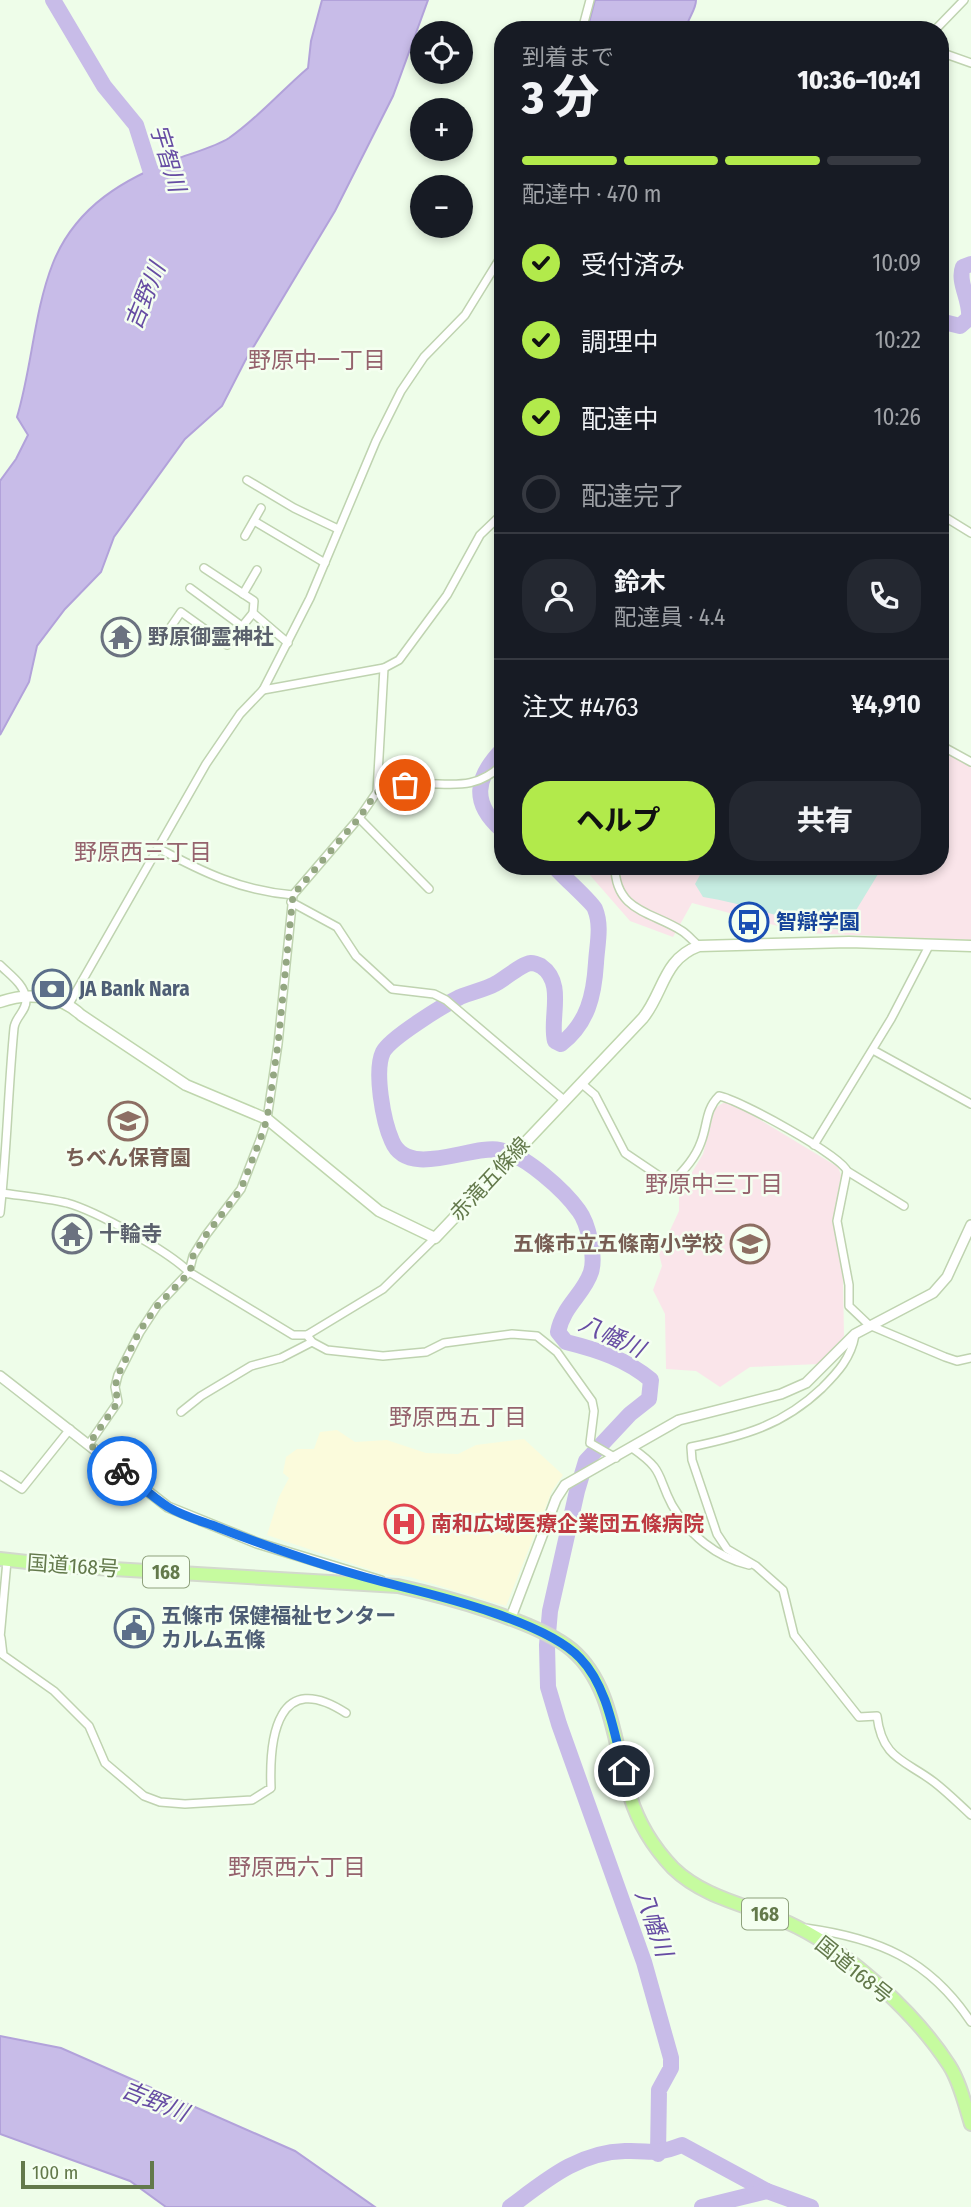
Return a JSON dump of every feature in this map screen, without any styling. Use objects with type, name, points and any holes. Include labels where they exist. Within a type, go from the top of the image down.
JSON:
[{"type":"highway","name":"国道168号","points":[[4,1560],[398,1586],[432,1593],[510,1620],[552,1638],[569,1648],[590,1670],[611,1719],[630,1797],[648,1836],[674,1869],[709,1893],[797,1927],[863,1973],[932,2041],[951,2067],[971,2124]]},
{"type":"main road","points":[[699,946],[849,942],[971,947]]},
{"type":"main road","name":"赤滝五條線","points":[[69,1003],[80,1015],[177,1080],[267,1119],[379,1211],[435,1238],[651,1008],[668,968],[678,956],[699,946]]},
{"type":"main road","points":[[0,1002],[25,996],[69,1003]]},
{"type":"street","points":[[584,21],[590,0]]},
{"type":"street","points":[[944,21],[964,0]]},
{"type":"street","points":[[949,55],[971,63]]},
{"type":"street","points":[[69,1003],[212,754],[240,714],[263,690],[325,563],[338,528],[401,391],[424,357],[465,315],[494,268]]},
{"type":"street","points":[[247,480],[294,508],[338,528]]},
{"type":"street","points":[[245,536],[261,508]]},
{"type":"street","points":[[949,520],[971,533]]},
{"type":"street","points":[[254,521],[325,563]]},
{"type":"street","points":[[263,690],[384,668],[399,660],[447,595],[480,535],[494,522]]},
{"type":"street","points":[[170,628],[181,612],[227,645],[253,613],[254,601],[204,568]]},
{"type":"street","points":[[243,594],[257,570]]},
{"type":"street","points":[[190,588],[243,627]]},
{"type":"street","points":[[253,613],[288,643]]},
{"type":"street","points":[[89,1444],[118,1402],[115,1387],[118,1375],[139,1332],[157,1306],[190,1272],[193,1256],[241,1189],[267,1119],[278,1044],[292,898],[359,818],[377,792],[384,668]]},
{"type":"street","points":[[949,750],[971,762]]},
{"type":"street","points":[[377,792],[405,785],[459,786],[485,778],[494,771]]},
{"type":"street","points":[[359,818],[429,889]]},
{"type":"street","points":[[158,848],[236,886],[292,898],[337,927],[356,956],[392,989],[434,994],[446,1000],[564,1100]]},
{"type":"street","points":[[616,875],[617,884],[625,898],[643,915],[681,930],[699,946]]},
{"type":"street","points":[[814,1145],[873,1050],[930,944]]},
{"type":"street","points":[[0,965],[18,982],[25,996],[26,1006],[14,1023],[0,1213]]},
{"type":"street","points":[[873,1050],[971,1104]]},
{"type":"street","points":[[581,1083],[596,1095],[625,1153],[671,1184],[692,1160],[702,1141],[709,1107],[719,1096],[730,1098],[835,1157],[847,1171],[904,1206]]},
{"type":"street","points":[[847,1171],[837,1221],[849,1285],[849,1306],[869,1325],[957,1361],[971,1357]]},
{"type":"street","points":[[2,1193],[69,1204],[177,1260],[190,1272],[293,1335],[307,1335],[383,1289],[435,1238]]},
{"type":"street","points":[[510,1620],[556,1499],[570,1483],[617,1458],[660,1428],[679,1420],[795,1389],[855,1334],[913,1306],[933,1293],[947,1277],[971,1225]]},
{"type":"street","points":[[307,1335],[312,1342],[327,1350],[383,1356],[426,1352],[444,1343],[512,1334],[537,1336],[557,1352],[592,1401],[594,1412],[588,1438],[605,1454],[617,1458]]},
{"type":"street","points":[[855,1334],[848,1359],[800,1408],[777,1423],[691,1447],[692,1460],[717,1534],[727,1549],[756,1566],[783,1590],[794,1635],[859,1717],[877,1716],[878,1733],[907,1767],[932,1780],[971,1815]]},
{"type":"street","points":[[181,1412],[201,1396],[251,1366],[281,1358],[312,1342]]},
{"type":"street","points":[[0,1376],[168,1507],[257,1543],[398,1586]]},
{"type":"street","points":[[0,1475],[22,1489],[70,1429]]},
{"type":"street","points":[[632,1448],[661,1474],[672,1505],[707,1546],[727,1559],[756,1566]]},
{"type":"street","points":[[4,1560],[0,1638],[3,1655],[54,1691],[89,1726],[106,1763],[144,1796],[160,1802],[185,1804],[252,1800],[271,1788],[270,1755],[276,1723],[289,1704],[304,1698],[324,1699],[345,1713]]},
{"type":"street","points":[[797,1927],[840,1933],[905,1957],[928,1970],[955,1998],[971,2022]]},
{"type":"shaded area","points":[[949,754],[971,767],[971,940],[804,933],[692,903],[673,937],[630,921],[590,875],[949,875]]},
{"type":"shaded area","points":[[700,875],[878,875],[844,930],[808,924],[703,897],[695,884]]},
{"type":"shaded area","name":"五條市立五條南小学校","points":[[723,1103],[732,1103],[838,1167],[841,1175],[834,1215],[843,1281],[844,1336],[819,1364],[750,1367],[720,1387],[696,1371],[666,1369],[665,1314],[653,1290],[662,1266],[659,1254],[679,1211],[679,1194],[703,1154],[715,1108]]},
{"type":"shaded area","name":"南和広域医療企業団五條病院","points":[[337,1430],[355,1442],[387,1440],[426,1453],[458,1454],[476,1445],[524,1439],[563,1475],[552,1491],[506,1606],[410,1577],[383,1574],[267,1535],[279,1497],[289,1478],[283,1473],[286,1457],[297,1449],[314,1449],[320,1432]]},
{"type":"water","name":"吉野川","points":[[322,0],[428,0],[420,21],[410,21],[410,49],[393,96],[335,211],[245,361],[222,406],[185,439],[114,537],[101,572],[65,609],[37,646],[29,682],[0,735],[0,481],[16,459],[28,435],[17,417],[41,300],[53,263],[75,225],[104,197],[121,185],[159,166],[229,138],[250,122],[308,68],[311,41]]},
{"type":"water","points":[[595,0],[696,0],[688,21],[589,21]]},
{"type":"water","name":"吉野川","points":[[0,2036],[61,2048],[295,2151],[375,2207],[166,2207],[130,2181],[0,2134]]},
{"type":"waterway","name":"宇智川","points":[[53,0],[104,86],[136,125],[156,188]]},
{"type":"waterway","name":"八幡川","points":[[949,323],[960,326],[969,318],[962,273],[963,267],[971,264]]},
{"type":"waterway","name":"八幡川","points":[[494,759],[486,771],[480,790],[485,810],[494,822]]},
{"type":"waterway","name":"八幡川","points":[[563,875],[593,906],[598,922],[591,997],[583,1018],[570,1036],[561,1044],[555,1041],[553,982],[549,973],[532,963],[495,984],[452,1001],[418,1022],[383,1052],[379,1071],[383,1109],[392,1141],[400,1152],[412,1158],[426,1159],[488,1149],[500,1150],[532,1166],[572,1203],[582,1216],[588,1232],[592,1266],[588,1280],[564,1315],[558,1332],[566,1342],[611,1356],[632,1366],[651,1380],[649,1399],[630,1414],[586,1461],[550,1611],[547,1645],[548,1687],[559,1724],[644,1962],[671,2058],[671,2068],[659,2090],[658,2154]]},
{"type":"waterway","name":"八幡川","points":[[510,2207],[536,2187],[577,2162],[608,2153],[658,2151],[682,2145],[767,2191],[811,2207]]},
{"type":"waterway","points":[[702,2207],[767,2191]]},
{"type":"way so far","points":[[122,1471],[89,1444],[118,1402],[115,1387],[118,1375],[139,1332],[157,1306],[190,1272],[193,1256],[241,1189],[260,1140],[267,1119],[278,1044],[293,895],[359,818],[377,792],[405,785]]},
{"type":"place","name":"野原御霊神社","points":[[121,637]]},
{"type":"place","name":"智辯学園","points":[[749,922]]},
{"type":"place","name":"JA Bank Nara","points":[[52,989]]},
{"type":"place","name":"ちべん保育園","points":[[128,1121]]},
{"type":"place","name":"十輪寺","points":[[72,1234]]},
{"type":"place","name":"五條市立五條南小学校","points":[[750,1244]]},
{"type":"place","name":"南和広域医療企業団五條病院","points":[[404,1524]]},
{"type":"place","name":"五條市 保健福祉センター カルム五條","points":[[134,1628]]},
{"type":"district","name":"野原中一丁目","points":[[317,360]]},
{"type":"district","name":"野原西三丁目","points":[[143,852]]},
{"type":"district","name":"野原中三丁目","points":[[714,1184]]},
{"type":"district","name":"野原西五丁目","points":[[458,1417]]},
{"type":"district","name":"野原西六丁目","points":[[297,1867]]},
{"type":"route","points":[[122,1471],[168,1507],[257,1543],[398,1586],[432,1593],[510,1620],[569,1648],[580,1657],[598,1684],[611,1719],[624,1771]]}]
